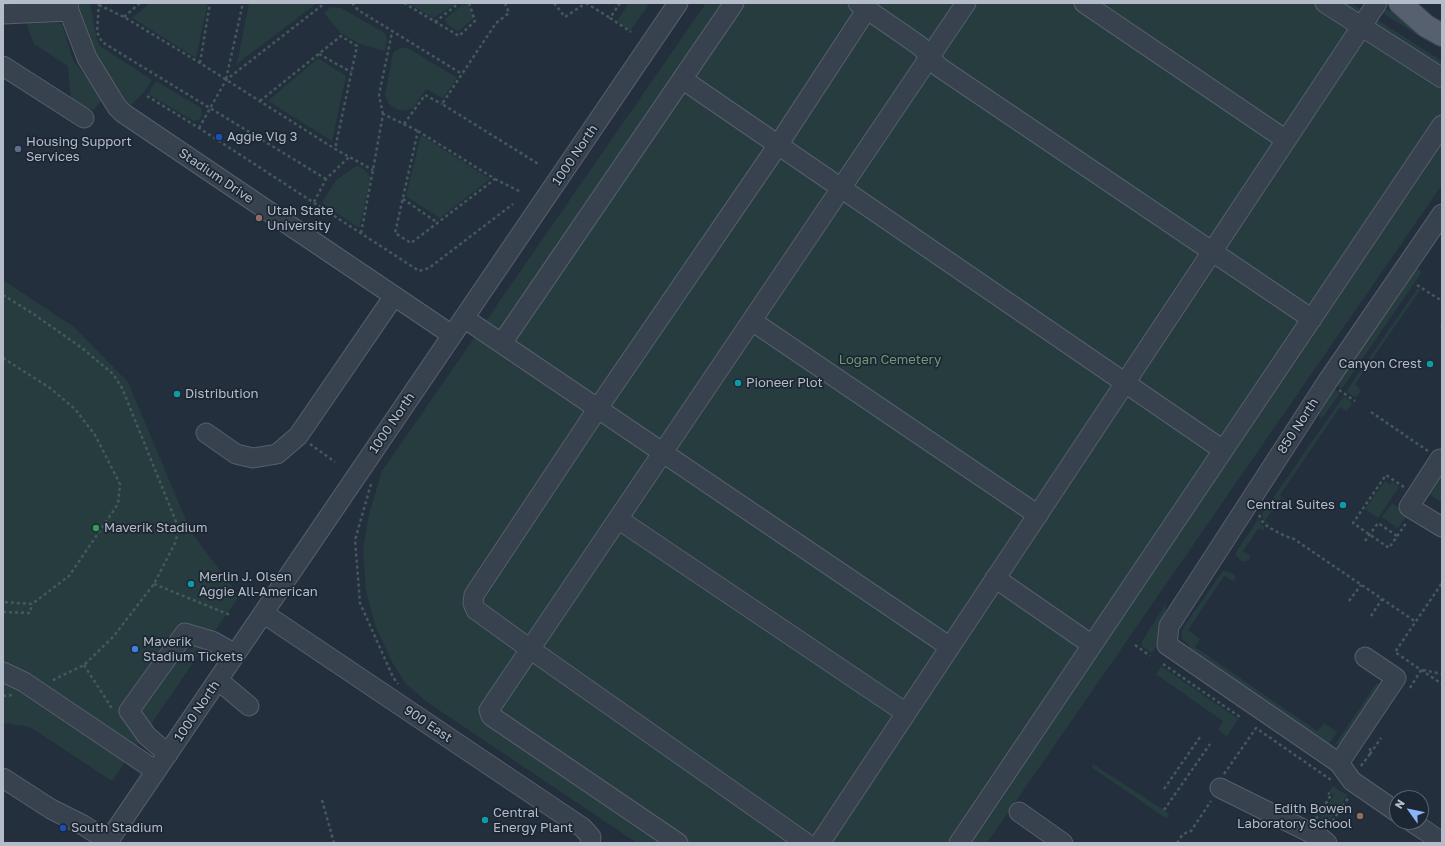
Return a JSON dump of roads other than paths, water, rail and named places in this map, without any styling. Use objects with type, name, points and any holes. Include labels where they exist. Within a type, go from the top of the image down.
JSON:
[{"type":"main road","points":[[1400,3],[1426,26],[1442,35]]},
{"type":"main road","points":[[1413,3],[1442,18]]},
{"type":"street","name":"1000 North","points":[[108,842],[678,3]]},
{"type":"street","points":[[502,343],[734,3]]},
{"type":"street","points":[[678,843],[491,716],[489,710],[966,3]]},
{"type":"street","points":[[1084,3],[1286,140]]},
{"type":"street","points":[[1325,3],[1442,78]]},
{"type":"street","points":[[820,843],[1377,3]]},
{"type":"street","points":[[806,843],[530,649],[476,610],[473,603],[474,595],[598,408],[778,145],[862,6],[920,46],[939,67],[1312,319]]},
{"type":"street","points":[[3,14],[69,7]]},
{"type":"street","name":"Stadium Drive","points":[[69,7],[86,58],[117,107],[123,113],[452,335]]},
{"type":"street","points":[[3,66],[84,118]]},
{"type":"street","points":[[682,79],[1223,450]]},
{"type":"street","points":[[959,843],[1442,125]]},
{"type":"street","name":"850 North","points":[[1338,763],[1166,645],[1169,626],[1327,382],[1442,214]]},
{"type":"street","points":[[206,432],[236,454],[253,458],[277,454],[298,436],[394,296]]},
{"type":"street","points":[[464,318],[950,647]]},
{"type":"street","points":[[752,321],[1038,515]]},
{"type":"street","points":[[1440,459],[1415,503],[1442,528]]},
{"type":"street","points":[[618,519],[906,713]]},
{"type":"street","points":[[995,578],[1092,645]]},
{"type":"street","name":"900 East","points":[[263,613],[583,828],[590,840]]},
{"type":"street","points":[[168,754],[147,736],[129,711],[185,633],[212,641],[235,654]]},
{"type":"street","points":[[1364,657],[1396,678],[1338,763],[1352,781],[1389,806]]},
{"type":"street","points":[[3,672],[24,682],[156,771]]},
{"type":"street","points":[[218,680],[249,706]]},
{"type":"street","points":[[3,778],[51,809],[83,825],[108,842]]},
{"type":"street","points":[[1220,788],[1319,838]]},
{"type":"street","points":[[1019,812],[1062,843]]},
{"type":"street","points":[[1424,830],[1442,842]]},
{"type":"place","name":"Aggie Vlg 3","points":[[219,137]]},
{"type":"place","name":"Housing Support Services","points":[[18,149]]},
{"type":"place","name":"Utah State University","points":[[259,218]]},
{"type":"place","name":"Canyon Crest","points":[[1430,364]]},
{"type":"place","name":"Pioneer Plot","points":[[738,383]]},
{"type":"place","name":"Distribution","points":[[177,394]]},
{"type":"place","name":"Central Suites","points":[[1343,505]]},
{"type":"place","name":"Maverik Stadium","points":[[96,528]]},
{"type":"place","name":"Merlin J. Olsen Aggie All-American","points":[[191,584]]},
{"type":"place","name":"Maverik Stadium Tickets","points":[[135,649]]},
{"type":"place","name":"Edith Bowen Laboratory School","points":[[1360,816]]},
{"type":"place","name":"Central Energy Plant","points":[[485,820]]},
{"type":"place","name":"South Stadium","points":[[63,828]]},
{"type":"park label","name":"Logan Cemetery","points":[[890,360]]}]
